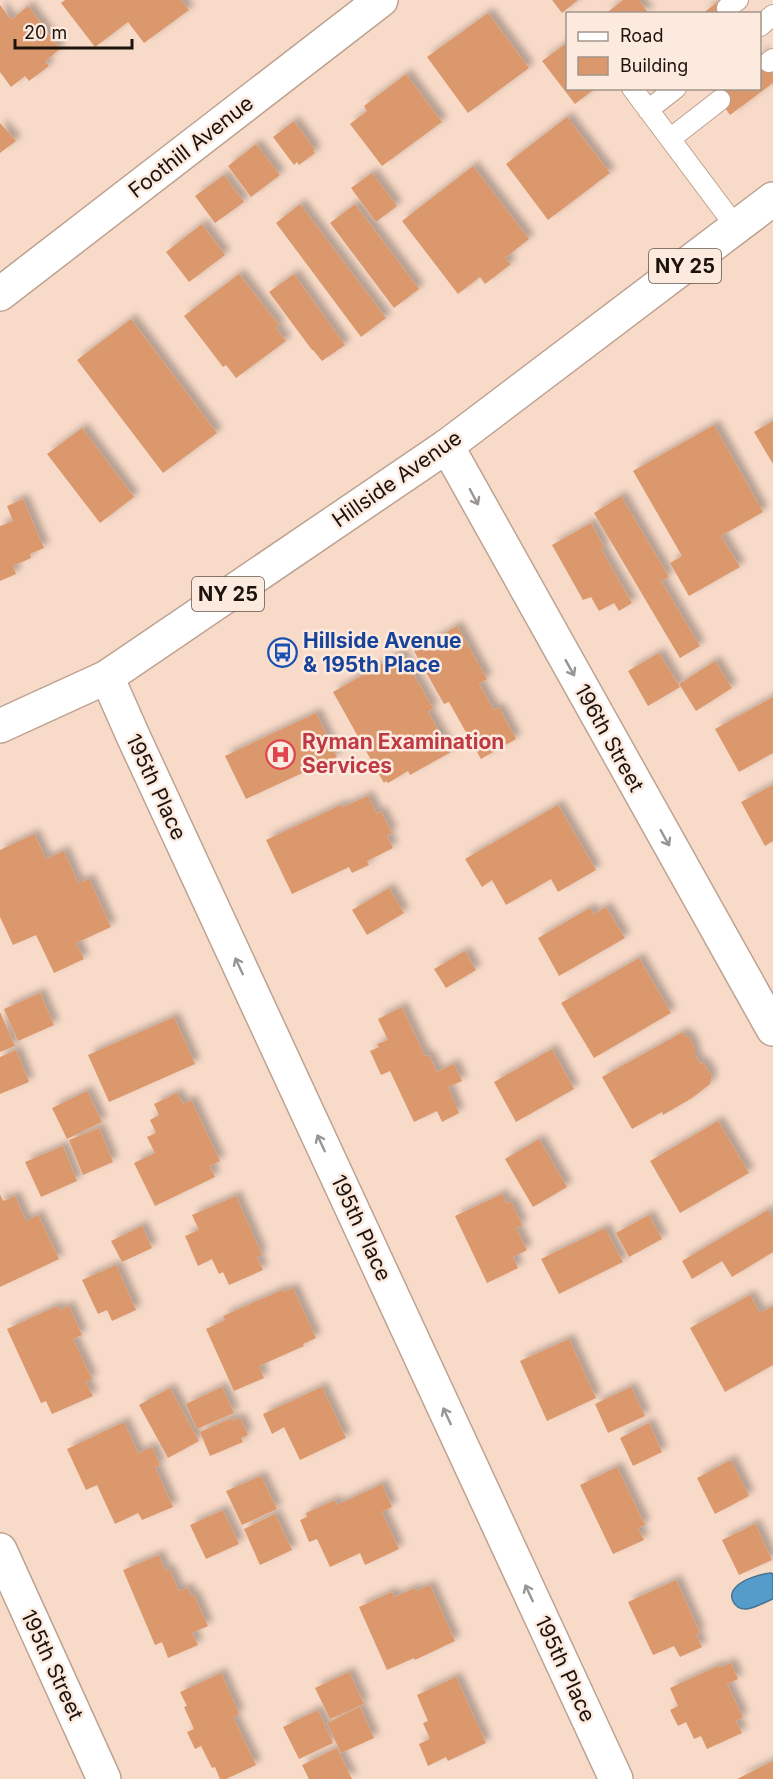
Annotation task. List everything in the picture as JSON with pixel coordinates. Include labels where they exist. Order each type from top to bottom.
[{"type":"street","name":"Foothill Avenue","points":[[0,294],[381,0]]},
{"type":"street","name":"Hillside Avenue","points":[[0,726],[107,677],[447,446],[773,200]]},
{"type":"street","name":"196th Street","points":[[447,446],[773,1029]]},
{"type":"street","name":"195th Place","points":[[107,677],[615,1779]]},
{"type":"street","name":"195th Street","points":[[0,1550],[104,1779]]},
{"type":"lane","points":[[761,24],[773,15]]},
{"type":"lane","points":[[633,90],[736,227]]},
{"type":"lane","points":[[648,110],[673,90]]},
{"type":"lane","points":[[670,139],[720,100]]},
{"type":"water","points":[[773,1574],[773,1599],[747,1609],[735,1605],[732,1594],[739,1584],[752,1577]]},
{"type":"building","points":[[65,0],[181,0],[189,10],[144,43],[128,22],[95,47],[61,3]]},
{"type":"building","points":[[552,0],[578,0],[562,13]]},
{"type":"building","points":[[623,0],[639,0],[648,12],[608,12]]},
{"type":"building","points":[[720,0],[730,12],[705,12]]},
{"type":"building","points":[[0,5],[11,20],[28,6],[60,49],[45,61],[49,66],[29,81],[25,76],[11,87],[0,72]]},
{"type":"building","points":[[488,13],[529,68],[468,113],[427,57]]},
{"type":"building","points":[[566,43],[566,90],[593,90],[575,104],[542,61]]},
{"type":"building","points":[[761,51],[773,68],[773,83],[730,115],[712,90],[761,90]]},
{"type":"building","points":[[406,74],[442,122],[382,166],[350,124],[367,111],[364,106]]},
{"type":"building","points":[[567,117],[610,173],[548,220],[506,164]]},
{"type":"building","points":[[294,121],[315,150],[313,151],[315,153],[299,165],[297,162],[294,165],[273,137]]},
{"type":"building","points":[[0,123],[16,141],[0,153]]},
{"type":"building","points":[[256,144],[280,175],[251,197],[228,166]]},
{"type":"building","points":[[473,166],[529,239],[505,258],[511,264],[485,284],[480,277],[458,294],[402,221]]},
{"type":"building","points":[[372,173],[397,206],[376,222],[351,188]]},
{"type":"building","points":[[224,175],[244,202],[215,223],[195,196]]},
{"type":"building","points":[[300,204],[386,318],[361,337],[276,223]]},
{"type":"building","points":[[355,204],[419,289],[394,308],[330,223]]},
{"type":"building","points":[[202,224],[225,255],[189,282],[166,252]]},
{"type":"building","points":[[239,274],[279,325],[276,328],[286,341],[236,378],[226,365],[223,367],[184,316]]},
{"type":"building","points":[[294,274],[345,345],[322,361],[269,292]]},
{"type":"building","points":[[131,319],[217,433],[163,473],[77,360]]},
{"type":"building","points":[[773,421],[773,464],[754,432]]},
{"type":"building","points":[[714,425],[763,512],[721,536],[740,567],[689,596],[670,563],[682,556],[633,471]]},
{"type":"building","points":[[82,428],[134,497],[100,523],[47,454]]},
{"type":"building","points":[[621,496],[669,577],[661,581],[700,646],[680,658],[594,513]]},
{"type":"building","points":[[23,499],[44,548],[30,554],[31,558],[13,566],[16,574],[0,581],[0,526],[13,521],[7,506]]},
{"type":"building","points":[[591,523],[604,547],[601,549],[632,603],[619,611],[614,603],[599,611],[591,597],[583,600],[552,545]]},
{"type":"building","points":[[457,626],[487,679],[479,684],[494,710],[499,708],[516,739],[481,759],[449,702],[444,704],[414,651]]},
{"type":"building","points":[[401,653],[433,708],[428,712],[451,752],[410,775],[408,771],[384,783],[333,692]]},
{"type":"building","points":[[659,653],[680,687],[648,706],[628,671]]},
{"type":"building","points":[[715,661],[732,688],[696,711],[679,684]]},
{"type":"building","points":[[773,697],[773,753],[739,772],[715,729]]},
{"type":"building","points":[[316,713],[337,757],[246,799],[225,756]]},
{"type":"building","points":[[773,785],[773,841],[765,846],[741,802]]},
{"type":"building","points":[[368,796],[377,814],[381,811],[392,833],[387,836],[393,848],[367,861],[369,865],[352,873],[349,867],[292,894],[266,840],[341,805],[343,807]]},
{"type":"building","points":[[558,805],[596,870],[558,892],[551,879],[506,905],[492,880],[482,887],[465,859]]},
{"type":"building","points":[[34,834],[46,859],[64,851],[78,883],[89,879],[111,927],[76,943],[84,959],[54,973],[36,935],[13,945],[0,917],[0,850]]},
{"type":"building","points":[[389,888],[404,913],[367,935],[352,910]]},
{"type":"building","points":[[606,907],[625,938],[559,976],[538,938],[590,908],[594,914]]},
{"type":"building","points":[[465,951],[476,970],[446,988],[434,969]]},
{"type":"building","points":[[639,958],[671,1013],[594,1058],[561,1003]]},
{"type":"building","points":[[40,993],[54,1025],[18,1041],[4,1009]]},
{"type":"building","points":[[402,1007],[425,1056],[429,1055],[437,1072],[454,1064],[462,1081],[448,1087],[459,1113],[442,1122],[437,1111],[414,1122],[390,1071],[381,1075],[370,1051],[379,1047],[377,1044],[388,1040],[378,1019]]},
{"type":"building","points":[[0,1012],[15,1046],[0,1052]]},
{"type":"building","points":[[174,1017],[195,1064],[109,1102],[88,1055]]},
{"type":"building","points":[[683,1032],[689,1037],[700,1064],[703,1062],[712,1076],[710,1084],[663,1115],[662,1112],[632,1129],[602,1077]]},
{"type":"building","points":[[552,1049],[574,1089],[516,1122],[494,1082]]},
{"type":"building","points":[[16,1050],[29,1082],[0,1094],[0,1057]]},
{"type":"building","points":[[87,1091],[102,1122],[67,1139],[52,1108]]},
{"type":"building","points":[[177,1093],[183,1104],[191,1100],[220,1161],[210,1166],[215,1177],[155,1206],[134,1163],[155,1153],[147,1137],[156,1133],[150,1120],[159,1115],[154,1104]]},
{"type":"building","points":[[718,1121],[749,1173],[680,1213],[650,1161]]},
{"type":"building","points":[[99,1128],[113,1162],[83,1175],[69,1140]]},
{"type":"building","points":[[539,1139],[567,1187],[533,1207],[505,1159]]},
{"type":"building","points":[[63,1146],[77,1181],[41,1197],[25,1162]]},
{"type":"building","points":[[0,1194],[3,1201],[15,1196],[26,1221],[38,1215],[59,1259],[0,1287]]},
{"type":"building","points":[[502,1194],[507,1204],[511,1201],[522,1225],[516,1228],[527,1250],[513,1257],[518,1268],[487,1283],[455,1216]]},
{"type":"building","points":[[236,1196],[262,1255],[257,1257],[263,1270],[229,1285],[223,1272],[219,1274],[212,1259],[198,1266],[185,1236],[199,1230],[192,1215]]},
{"type":"building","points":[[768,1210],[773,1218],[773,1252],[732,1277],[722,1261],[692,1279],[682,1261]]},
{"type":"building","points":[[649,1215],[662,1239],[629,1257],[616,1233]]},
{"type":"building","points":[[142,1226],[152,1248],[122,1262],[111,1241]]},
{"type":"building","points":[[605,1228],[623,1262],[559,1294],[541,1259]]},
{"type":"building","points":[[116,1265],[136,1310],[112,1321],[107,1310],[98,1314],[82,1280]]},
{"type":"building","points":[[293,1288],[316,1338],[303,1344],[304,1346],[259,1366],[264,1378],[234,1391],[206,1329],[225,1320],[223,1316],[282,1290],[283,1292]]},
{"type":"building","points":[[750,1295],[760,1313],[773,1306],[773,1365],[725,1392],[690,1328]]},
{"type":"building","points":[[57,1306],[59,1310],[69,1306],[82,1335],[73,1339],[92,1379],[86,1382],[93,1396],[52,1414],[46,1401],[41,1403],[7,1329]]},
{"type":"building","points":[[569,1339],[596,1398],[547,1421],[520,1361]]},
{"type":"building","points":[[222,1387],[234,1413],[197,1429],[186,1404]]},
{"type":"building","points":[[322,1387],[346,1438],[300,1460],[284,1427],[272,1434],[263,1414]]},
{"type":"building","points":[[631,1387],[645,1416],[608,1433],[595,1404]]},
{"type":"building","points":[[170,1388],[199,1441],[168,1458],[139,1405]]},
{"type":"building","points":[[232,1418],[233,1421],[240,1418],[248,1435],[241,1438],[243,1442],[210,1456],[200,1432]]},
{"type":"building","points":[[124,1422],[138,1453],[152,1447],[160,1465],[155,1467],[173,1507],[142,1520],[138,1513],[115,1524],[97,1485],[86,1490],[67,1449]]},
{"type":"building","points":[[649,1423],[662,1452],[633,1466],[620,1438]]},
{"type":"building","points":[[731,1460],[749,1496],[715,1514],[697,1478]]},
{"type":"building","points":[[617,1467],[645,1525],[638,1528],[644,1540],[613,1554],[580,1485]]},
{"type":"building","points":[[261,1476],[277,1509],[242,1525],[226,1491]]},
{"type":"building","points":[[382,1484],[392,1507],[382,1512],[399,1549],[365,1565],[360,1553],[330,1567],[317,1539],[309,1542],[300,1520],[307,1517],[306,1513],[335,1500],[337,1505]]},
{"type":"building","points":[[223,1510],[239,1544],[206,1559],[190,1525]]},
{"type":"building","points":[[275,1514],[292,1550],[260,1565],[244,1529]]},
{"type":"building","points":[[755,1524],[772,1560],[739,1575],[722,1540]]},
{"type":"building","points":[[159,1555],[165,1571],[169,1569],[179,1591],[188,1588],[191,1596],[194,1595],[208,1626],[192,1633],[198,1645],[168,1658],[162,1642],[155,1645],[123,1570]]},
{"type":"building","points":[[676,1580],[700,1633],[696,1634],[702,1647],[680,1657],[674,1646],[653,1655],[628,1602]]},
{"type":"building","points":[[430,1585],[455,1641],[387,1670],[359,1607],[392,1592],[394,1597],[415,1588],[416,1591]]},
{"type":"building","points":[[731,1663],[738,1679],[727,1684],[743,1717],[736,1721],[742,1733],[707,1749],[701,1736],[694,1739],[686,1722],[678,1726],[670,1710],[678,1706],[670,1688],[718,1666],[719,1668]]},
{"type":"building","points":[[349,1672],[364,1704],[330,1719],[315,1688]]},
{"type":"building","points":[[221,1673],[239,1714],[233,1717],[256,1765],[226,1779],[220,1779],[201,1746],[195,1749],[187,1732],[194,1729],[180,1692]]},
{"type":"building","points":[[456,1677],[486,1743],[448,1761],[446,1757],[428,1766],[419,1744],[430,1739],[423,1723],[428,1721],[417,1695]]},
{"type":"building","points":[[360,1707],[374,1738],[341,1753],[327,1723]]},
{"type":"building","points":[[318,1710],[333,1743],[299,1759],[283,1727]]},
{"type":"building","points":[[337,1748],[352,1779],[309,1779],[302,1765]]},
{"type":"building","points":[[773,1761],[773,1779],[737,1779]]},
{"type":"place","name":"Hillside Avenue & 195th Place","points":[[282,653]]},
{"type":"place","name":"Ryman Examination Services","points":[[281,754]]}]
